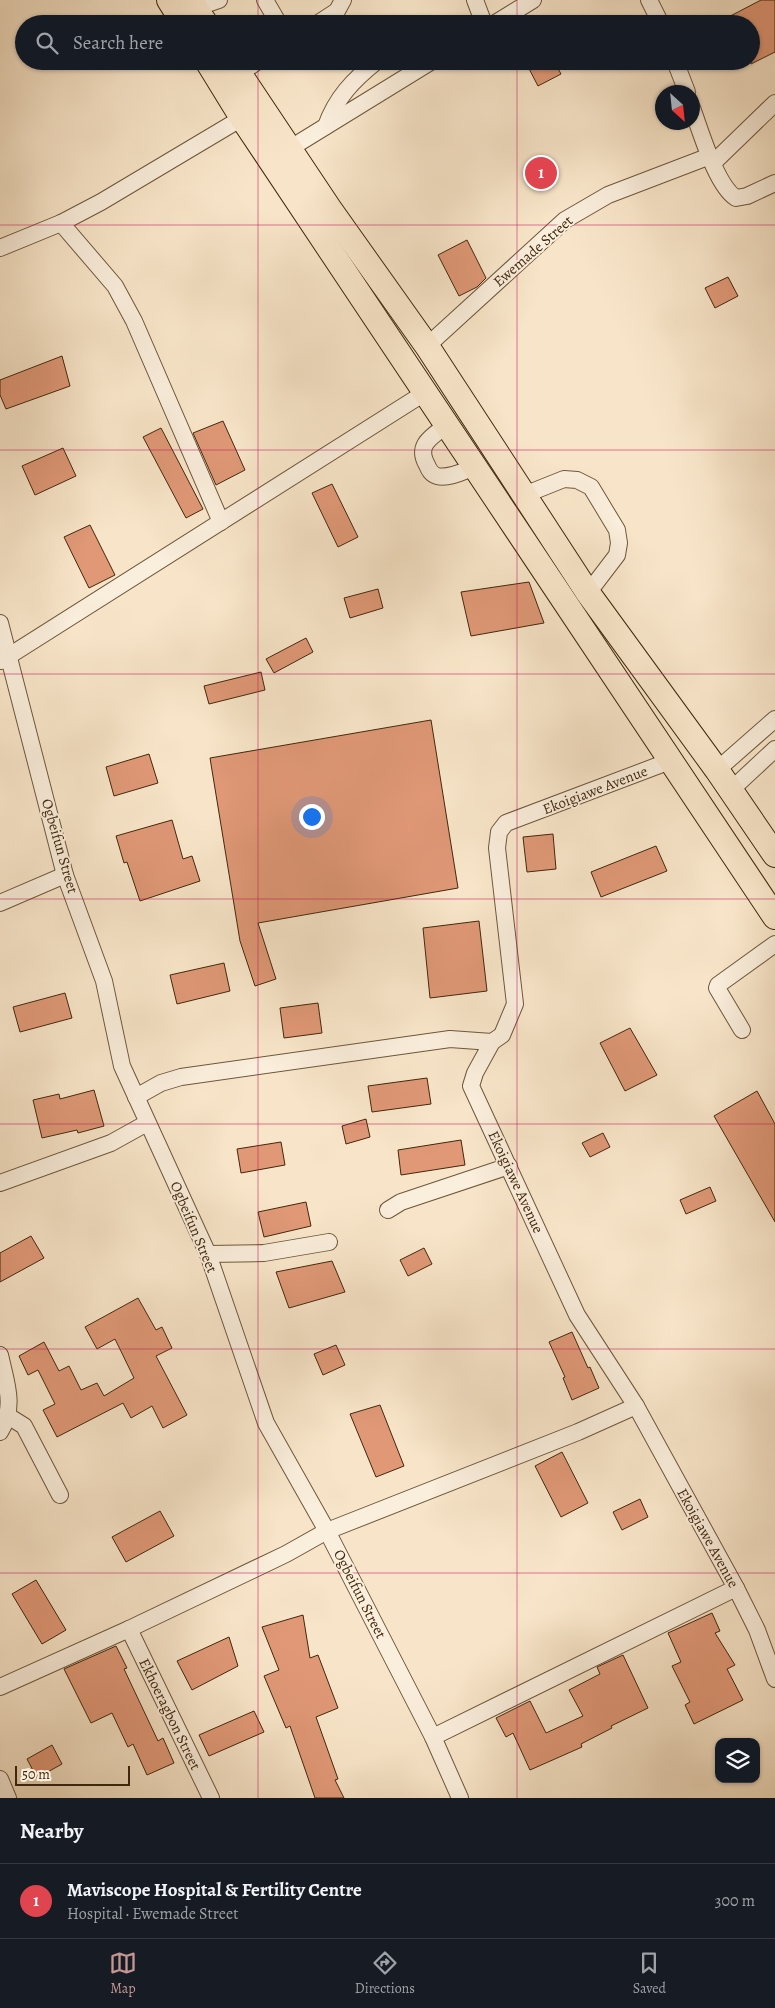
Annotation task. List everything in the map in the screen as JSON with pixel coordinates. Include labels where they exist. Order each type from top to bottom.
[{"type":"highway","points":[[169,0],[194,14]]},
{"type":"highway","points":[[213,70],[242,118],[775,917]]},
{"type":"highway","points":[[246,70],[289,149],[427,346],[588,593],[717,770],[775,855]]},
{"type":"street","points":[[194,14],[219,0]]},
{"type":"street","points":[[265,0],[274,15]]},
{"type":"street","points":[[331,15],[337,11],[343,0]]},
{"type":"street","points":[[475,0],[481,15]]},
{"type":"street","points":[[509,15],[533,0]]},
{"type":"street","points":[[649,0],[656,15]]},
{"type":"street","points":[[326,126],[332,108],[342,94],[367,70]]},
{"type":"street","points":[[289,149],[417,70]]},
{"type":"street","points":[[678,70],[684,85]]},
{"type":"street","points":[[712,160],[775,103]]},
{"type":"street","points":[[0,248],[61,223],[101,202],[242,118]]},
{"type":"street","points":[[700,129],[723,184],[731,195],[736,198],[747,196],[775,183]]},
{"type":"street","name":"Ewemade Street","points":[[427,346],[565,220],[608,195],[712,160]]},
{"type":"street","points":[[61,223],[115,286],[134,321],[221,522]]},
{"type":"street","points":[[5,658],[426,392]]},
{"type":"street","points":[[447,425],[426,443],[422,450],[424,460],[431,473],[437,476],[448,476],[475,467]]},
{"type":"street","points":[[524,495],[564,479],[577,480],[591,487],[616,530],[619,543],[617,554],[588,593]]},
{"type":"street","name":"Ogbeifun Street","points":[[0,622],[5,658],[65,874],[104,980],[122,1066],[208,1254],[266,1423],[327,1531],[433,1737],[460,1798]]},
{"type":"street","points":[[717,770],[775,719]]},
{"type":"street","points":[[731,790],[775,749]]},
{"type":"street","name":"Ekoigiawe Avenue","points":[[670,761],[506,824],[499,832],[497,848],[516,1004],[502,1035],[492,1042],[475,1073],[471,1086],[577,1315],[636,1406],[736,1588],[757,1630],[775,1679]]},
{"type":"street","points":[[0,903],[65,874]]},
{"type":"street","points":[[742,1030],[717,988],[718,985],[775,944]]},
{"type":"street","points":[[136,1097],[161,1083],[181,1077],[450,1040],[492,1042]]},
{"type":"street","points":[[0,1183],[111,1143],[147,1122]]},
{"type":"street","points":[[388,1210],[401,1202],[509,1166]]},
{"type":"street","points":[[208,1254],[264,1253],[329,1242]]},
{"type":"street","points":[[0,1355],[10,1399],[8,1416],[0,1432]]},
{"type":"street","points":[[0,1687],[129,1629],[286,1554],[327,1531],[578,1432],[636,1406]]},
{"type":"street","points":[[8,1416],[24,1426],[60,1495]]},
{"type":"street","points":[[433,1737],[736,1588]]},
{"type":"street","name":"Ekhoeragbon Street","points":[[129,1629],[211,1798]]},
{"type":"street","points":[[0,1779],[8,1798]]},
{"type":"building","points":[[761,0],[775,0],[775,52],[760,60],[760,15],[732,15]]},
{"type":"building","points":[[530,70],[559,70],[561,74],[538,86]]},
{"type":"building","points":[[467,240],[486,278],[477,287],[459,296],[438,255]]},
{"type":"building","points":[[728,277],[738,296],[715,308],[705,288]]},
{"type":"building","points":[[62,356],[70,386],[6,409],[0,395],[0,380]]},
{"type":"building","points":[[223,421],[245,470],[216,485],[193,433]]},
{"type":"building","points":[[161,428],[203,509],[186,518],[143,437]]},
{"type":"building","points":[[63,448],[76,476],[35,495],[22,466]]},
{"type":"building","points":[[332,484],[358,537],[338,547],[312,493]]},
{"type":"building","points":[[90,525],[115,575],[89,588],[64,537]]},
{"type":"building","points":[[529,582],[544,623],[471,636],[461,592]]},
{"type":"building","points":[[378,589],[383,608],[350,618],[344,598]]},
{"type":"building","points":[[306,638],[313,652],[274,673],[266,659]]},
{"type":"building","points":[[261,672],[265,690],[209,704],[204,686]]},
{"type":"building","points":[[431,720],[458,888],[258,923],[276,979],[255,986],[240,941],[210,758]]},
{"type":"building","points":[[149,754],[158,783],[114,796],[106,767]]},
{"type":"building","points":[[172,820],[183,859],[192,856],[200,881],[140,901],[127,862],[124,863],[116,836]]},
{"type":"building","points":[[553,834],[556,869],[527,872],[523,837]]},
{"type":"building","points":[[656,846],[667,871],[601,897],[591,872]]},
{"type":"building","points":[[479,921],[487,991],[430,998],[423,928]]},
{"type":"building","points":[[224,963],[230,991],[177,1004],[170,975]]},
{"type":"building","points":[[65,993],[72,1018],[20,1032],[13,1007]]},
{"type":"building","points":[[318,1003],[322,1033],[284,1038],[280,1008]]},
{"type":"building","points":[[630,1028],[657,1075],[625,1091],[600,1043]]},
{"type":"building","points":[[427,1078],[431,1104],[372,1112],[368,1086]]},
{"type":"building","points":[[94,1090],[104,1126],[78,1133],[77,1130],[42,1138],[33,1100],[59,1094],[60,1099]]},
{"type":"building","points":[[757,1091],[775,1124],[775,1222],[714,1116]]},
{"type":"building","points":[[366,1119],[370,1137],[346,1144],[342,1126]]},
{"type":"building","points":[[603,1133],[610,1147],[590,1157],[582,1143]]},
{"type":"building","points":[[461,1140],[465,1165],[401,1175],[398,1150]]},
{"type":"building","points":[[281,1142],[285,1165],[241,1173],[237,1149]]},
{"type":"building","points":[[710,1187],[716,1201],[686,1214],[680,1200]]},
{"type":"building","points":[[306,1202],[311,1226],[264,1237],[258,1212]]},
{"type":"building","points":[[31,1236],[44,1258],[0,1282],[0,1253]]},
{"type":"building","points":[[424,1248],[432,1264],[408,1276],[400,1260]]},
{"type":"building","points":[[332,1261],[345,1292],[289,1308],[276,1272]]},
{"type":"building","points":[[138,1298],[156,1330],[162,1327],[172,1348],[156,1356],[187,1415],[163,1428],[152,1406],[131,1418],[123,1403],[57,1437],[43,1410],[55,1404],[38,1370],[28,1375],[19,1356],[44,1342],[59,1371],[69,1366],[81,1390],[97,1383],[104,1396],[134,1378],[115,1339],[97,1349],[85,1327]]},
{"type":"building","points":[[572,1332],[599,1388],[572,1400],[563,1378],[565,1377],[549,1342]]},
{"type":"building","points":[[336,1345],[345,1365],[323,1375],[314,1354]]},
{"type":"building","points":[[380,1405],[404,1466],[376,1477],[350,1414]]},
{"type":"building","points":[[562,1452],[588,1503],[561,1517],[535,1466]]},
{"type":"building","points":[[640,1499],[648,1517],[622,1530],[613,1512]]},
{"type":"building","points":[[160,1511],[174,1536],[126,1562],[112,1537]]},
{"type":"building","points":[[36,1580],[66,1630],[42,1644],[12,1594]]},
{"type":"building","points":[[712,1613],[720,1631],[715,1633],[735,1665],[727,1669],[743,1700],[694,1724],[685,1705],[690,1702],[672,1666],[681,1662],[668,1633]]},
{"type":"building","points":[[303,1615],[310,1658],[318,1655],[338,1708],[316,1717],[338,1779],[335,1780],[344,1798],[315,1798],[290,1726],[286,1728],[264,1676],[279,1670],[262,1627]]},
{"type":"building","points":[[229,1637],[238,1666],[192,1690],[177,1661]]},
{"type":"building","points":[[116,1646],[127,1668],[124,1669],[158,1741],[163,1738],[174,1763],[147,1775],[133,1744],[128,1747],[112,1713],[91,1723],[64,1669]]},
{"type":"building","points":[[623,1655],[648,1708],[611,1726],[612,1728],[581,1744],[582,1747],[530,1770],[513,1733],[506,1737],[496,1718],[530,1701],[546,1733],[583,1716],[569,1690],[600,1674],[597,1667]]},
{"type":"building","points":[[254,1711],[264,1732],[209,1756],[199,1735]]},
{"type":"building","points":[[52,1745],[62,1764],[37,1778],[27,1759]]},
{"type":"place","name":"Maviscope Hospital & Fertility Centre","points":[[541,173]]}]
